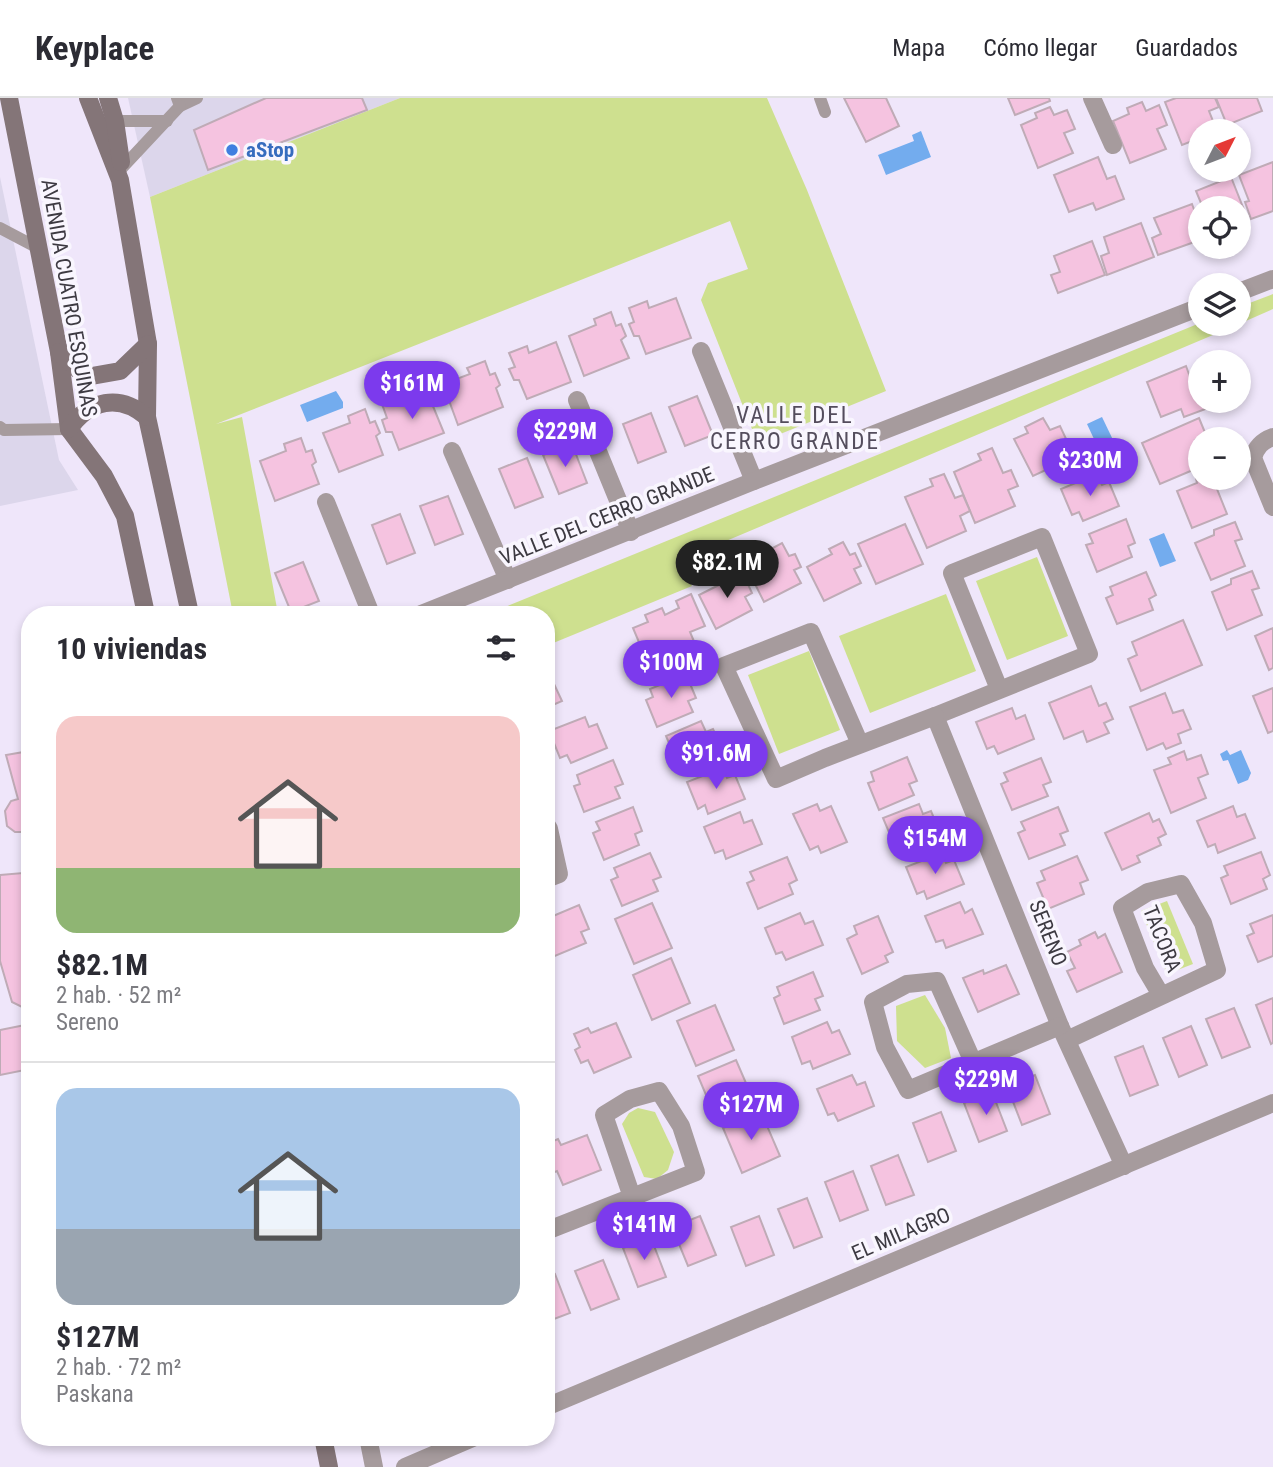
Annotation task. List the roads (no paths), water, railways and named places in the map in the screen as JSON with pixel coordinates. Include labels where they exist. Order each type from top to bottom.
[{"type":"main road","points":[[88,98],[121,174]]},
{"type":"main road","points":[[108,98],[115,121],[148,344],[147,417],[188,606]]},
{"type":"main road","name":"AVENIDA CUATRO ESQUINAS","points":[[6,104],[59,352],[69,429],[104,476],[125,516],[144,606]]},
{"type":"main road","points":[[59,352],[86,377],[120,371],[148,344]]},
{"type":"main road","points":[[69,429],[85,411],[108,402],[129,405],[147,417]]},
{"type":"main road","points":[[325,1446],[329,1467]]},
{"type":"street","points":[[1092,98],[1114,145]]},
{"type":"street","points":[[1251,287],[1273,279]]},
{"type":"street","name":"VALLE DEL CERRO GRANDE","points":[[441,606],[1188,312]]},
{"type":"street","points":[[701,351],[754,481]]},
{"type":"street","points":[[578,400],[631,531]]},
{"type":"street","points":[[1273,436],[1256,448],[1252,458],[1273,507]]},
{"type":"street","points":[[452,451],[508,580]]},
{"type":"street","points":[[326,502],[367,606]]},
{"type":"street","points":[[860,744],[811,632],[724,666],[776,779],[1089,654],[1042,537],[952,573],[999,689]]},
{"type":"street","name":"SERENO","points":[[935,716],[1064,1033],[1124,1166]]},
{"type":"street","points":[[555,856],[559,874],[555,876]]},
{"type":"street","name":"TACORA","points":[[973,1062],[937,981],[907,984],[873,1002],[885,1047],[908,1090],[973,1062],[1064,1033],[1161,995],[1217,970],[1203,923],[1181,884],[1148,892],[1122,908],[1145,968],[1161,995]]},
{"type":"street","points":[[555,1227],[632,1197],[696,1171],[681,1126],[659,1090],[630,1099],[604,1115],[632,1197]]},
{"type":"street","name":"EL MILAGRO","points":[[555,1402],[1273,1103]]},
{"type":"street","points":[[370,1446],[374,1467]]},
{"type":"street","points":[[405,1467],[454,1446]]},
{"type":"lane","points":[[121,174],[167,121],[178,102],[197,98]]},
{"type":"lane","points":[[820,98],[825,112]]},
{"type":"lane","points":[[115,121],[167,121]]},
{"type":"lane","points":[[0,228],[38,248]]},
{"type":"lane","points":[[0,427],[69,429]]},
{"type":"water","points":[[921,131],[931,157],[886,175],[878,155],[914,141],[912,135]]},
{"type":"water","points":[[336,391],[343,402],[343,408],[307,422],[300,405]]},
{"type":"water","points":[[1102,417],[1115,444],[1100,452],[1087,424]]},
{"type":"water","points":[[1164,533],[1176,561],[1160,567],[1149,539]]},
{"type":"water","points":[[1227,750],[1230,755],[1241,750],[1251,773],[1248,780],[1238,784],[1228,760],[1223,761],[1220,754]]},
{"type":"place","name":"aStop","points":[[232,150]]},
{"type":"district","name":"VALLE DEL CERRO GRANDE","points":[[795,428]]}]
